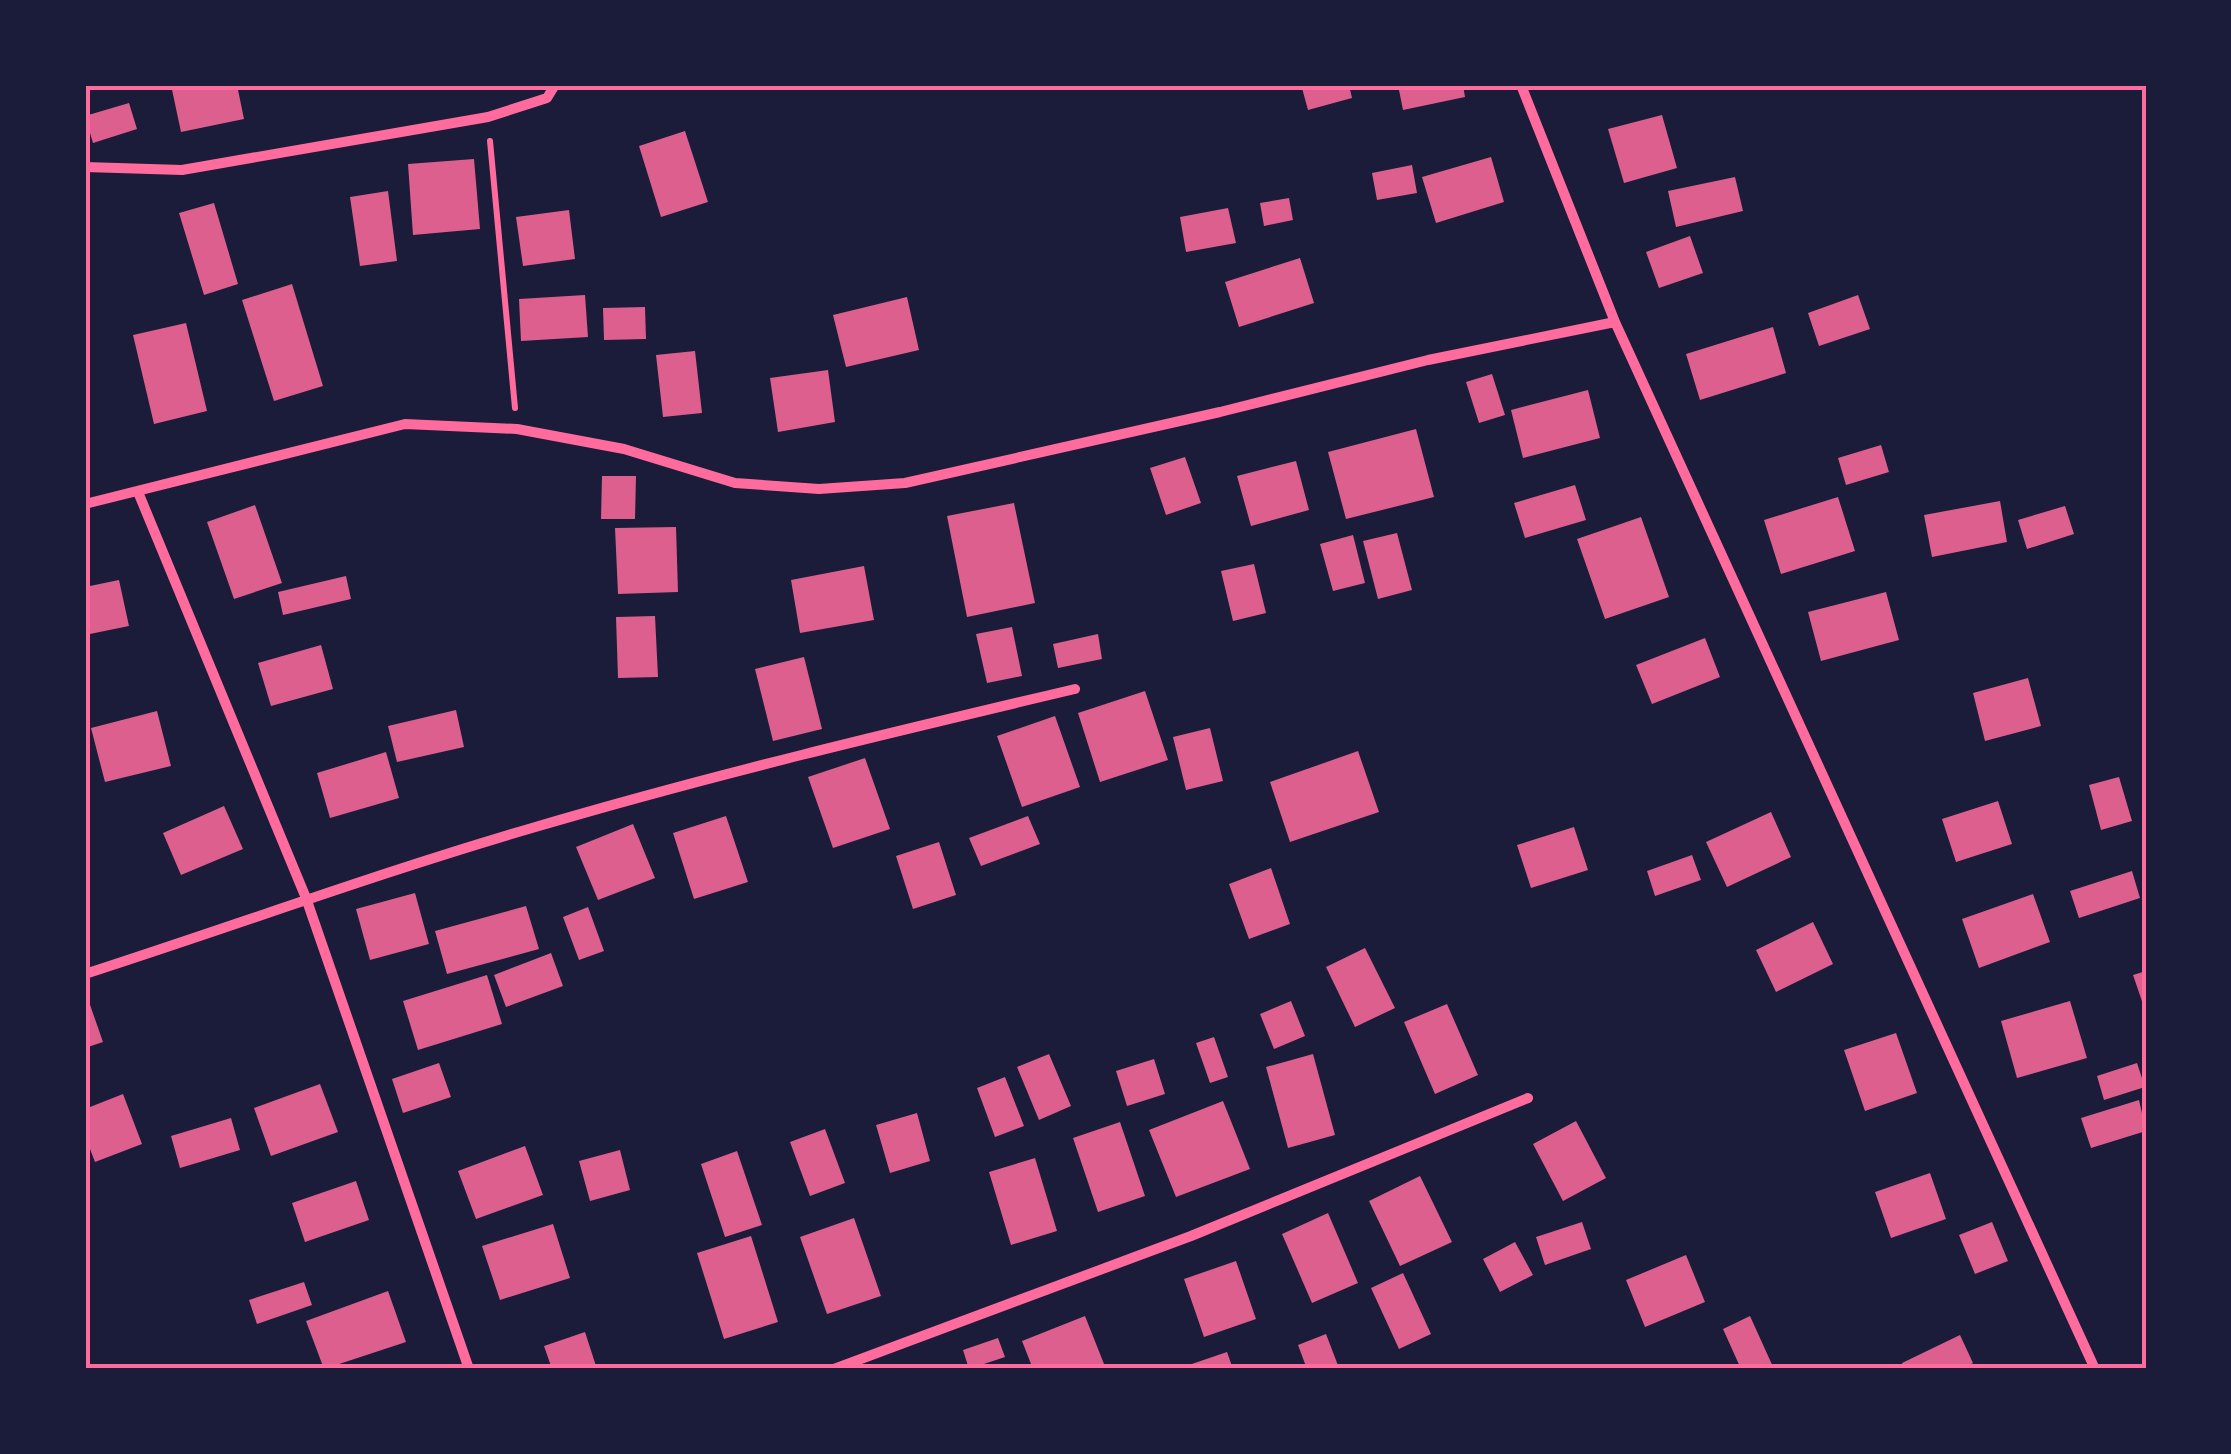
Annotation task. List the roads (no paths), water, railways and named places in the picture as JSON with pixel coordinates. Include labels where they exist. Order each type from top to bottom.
[{"type":"street","points":[[85,166],[182,170],[488,117],[547,98],[555,85]]},
{"type":"street","points":[[1521,85],[1615,322],[2095,1369]]},
{"type":"street","points":[[85,504],[404,424],[517,429],[624,450],[735,483],[819,489],[905,483],[1220,412],[1428,360],[1615,322]]},
{"type":"street","points":[[138,492],[306,898],[469,1369]]},
{"type":"street","points":[[85,974],[306,898],[772,760],[1075,689]]},
{"type":"street","points":[[834,1369],[1191,1236],[1528,1098]]}]
